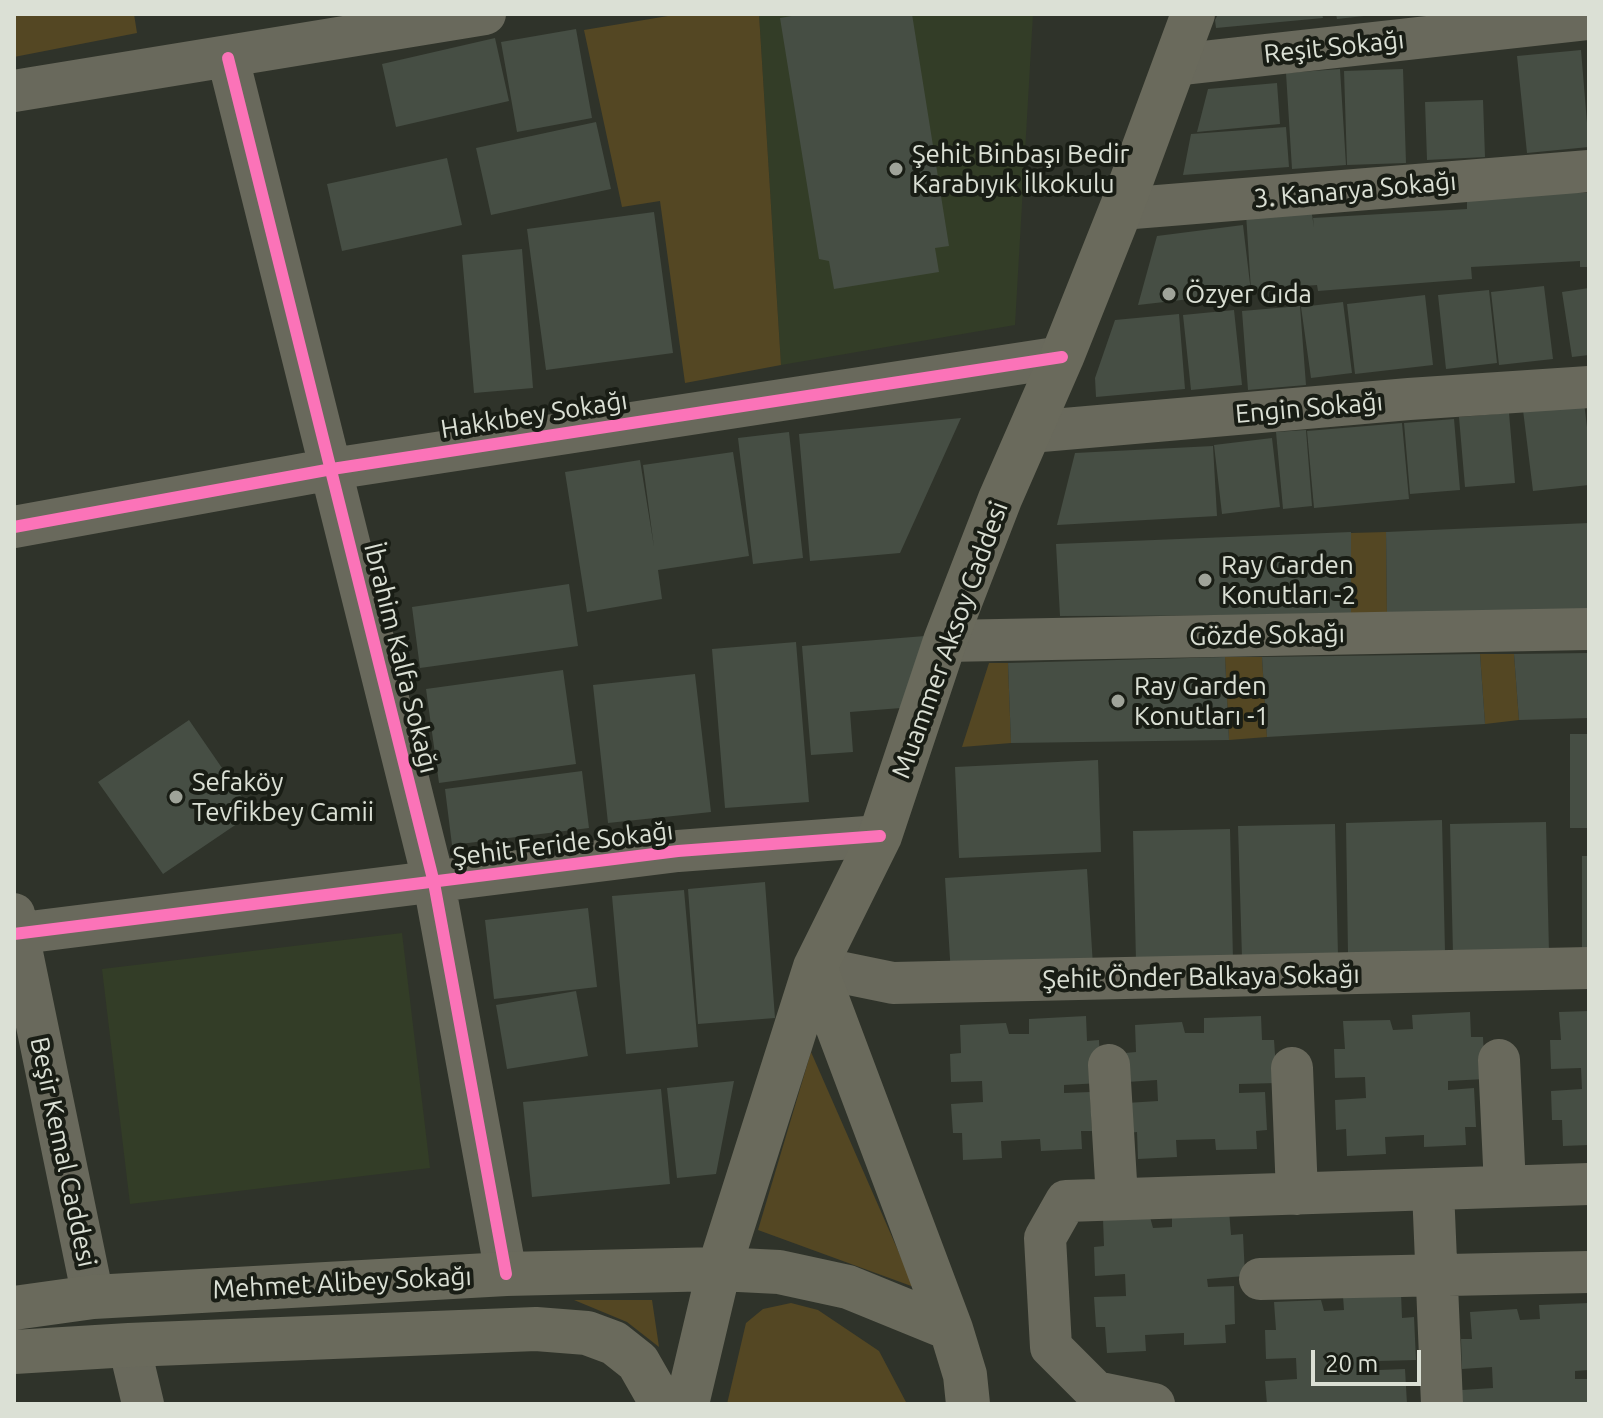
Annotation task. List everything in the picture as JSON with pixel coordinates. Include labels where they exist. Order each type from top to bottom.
[{"type":"main road","name":"Muammer Aksoy Caddesi","points":[[687,1404],[719,1269],[815,967],[880,836],[945,641],[1000,499],[1062,357],[1121,209],[1193,14]]},
{"type":"main road","points":[[815,967],[951,1329],[967,1389],[999,1404]]},
{"type":"main road","name":"Mehmet Alibey Sokağı","points":[[14,1308],[93,1297],[506,1274],[719,1269],[779,1272],[848,1287],[951,1329]]},
{"type":"main road","points":[[14,1352],[536,1329],[587,1333],[614,1343],[638,1362],[662,1404]]},
{"type":"street","points":[[14,91],[228,58],[402,21],[485,14]]},
{"type":"street","name":"Reşit Sokağı","points":[[1175,65],[1589,19]]},
{"type":"street","name":"İbrahim Kalfa Sokağı","points":[[228,58],[434,883],[506,1274]]},
{"type":"street","name":"3. Kanarya Sokağı","points":[[1121,209],[1589,171]]},
{"type":"street","name":"Hakkıbey Sokağı","points":[[14,527],[332,469],[1062,357]]},
{"type":"street","name":"Engin Sokağı","points":[[1030,432],[1409,399],[1589,387]]},
{"type":"street","name":"Gözde Sokağı","points":[[945,641],[1589,629]]},
{"type":"street","name":"Şehit Feride Sokağı","points":[[15,927],[434,883],[678,851],[880,836]]},
{"type":"street","name":"Beşir Kemal Caddesi","points":[[15,927],[93,1297]]},
{"type":"street","name":"Şehit Önder Balkaya Sokağı","points":[[815,967],[893,983],[1589,968]]},
{"type":"street","points":[[1499,1060],[1505,1186]]},
{"type":"street","points":[[1109,1065],[1117,1198]]},
{"type":"street","points":[[1292,1068],[1297,1194]]},
{"type":"street","points":[[1154,1404],[1096,1392],[1051,1347],[1045,1238],[1066,1201],[1589,1184]]},
{"type":"street","points":[[1433,1190],[1442,1404]]},
{"type":"street","points":[[1260,1279],[1589,1272]]},
{"type":"street","points":[[129,1345],[143,1404]]},
{"type":"shaded area","points":[[14,14],[134,14],[137,33],[14,57]]},
{"type":"shaded area","points":[[680,14],[759,14],[781,365],[685,383],[660,201],[622,207],[584,30]]},
{"type":"shaded area","name":"Şehit Binbaşı Bedir Karabıyık İlkokulu","points":[[759,14],[1033,14],[1015,325],[781,365]]},
{"type":"shaded area","points":[[1386,532],[1387,615],[1351,615],[1351,533]]},
{"type":"shaded area","points":[[1480,654],[1514,654],[1519,720],[1485,724]]},
{"type":"shaded area","points":[[1225,657],[1262,657],[1267,737],[1229,740]]},
{"type":"shaded area","points":[[989,663],[1008,663],[1011,743],[962,747]]},
{"type":"shaded area","points":[[402,933],[430,1168],[130,1204],[102,969]]},
{"type":"shaded area","points":[[811,1052],[914,1287],[758,1230]]},
{"type":"shaded area","points":[[574,1300],[652,1300],[659,1347],[627,1322]]},
{"type":"shaded area","points":[[791,1303],[818,1310],[879,1351],[907,1404],[727,1404],[746,1323],[763,1309]]},
{"type":"building","name":"Şehit Binbaşı Bedir Karabıyık İlkokulu","points":[[803,14],[912,14],[949,246],[935,248],[939,272],[834,289],[829,261],[819,259],[780,18]]},
{"type":"building","points":[[1218,14],[1322,14],[1323,18],[1216,28]]},
{"type":"building","points":[[1336,14],[1364,14],[1364,16],[1337,19]]},
{"type":"building","points":[[576,29],[592,118],[517,132],[501,42]]},
{"type":"building","points":[[495,38],[509,101],[396,127],[382,64]]},
{"type":"building","points":[[1581,50],[1589,147],[1527,153],[1517,56]]},
{"type":"building","points":[[1340,69],[1346,165],[1292,169],[1286,73]]},
{"type":"building","points":[[1403,69],[1406,163],[1347,165],[1344,71]]},
{"type":"building","points":[[1277,83],[1280,124],[1197,132],[1208,89]]},
{"type":"building","points":[[1483,100],[1485,157],[1427,160],[1425,102]]},
{"type":"building","points":[[596,122],[611,189],[491,215],[476,148]]},
{"type":"building","points":[[1286,127],[1289,167],[1183,175],[1191,134]]},
{"type":"building","points":[[447,158],[462,225],[342,251],[327,184]]},
{"type":"building","points":[[1577,188],[1577,193],[1589,193],[1589,267],[1580,267],[1580,261],[1471,267],[1472,279],[1318,291],[1317,285],[1251,290],[1246,214],[1311,209],[1314,227],[1313,218],[1467,209],[1467,197]]},
{"type":"building","points":[[654,212],[673,353],[546,370],[527,229]]},
{"type":"building","points":[[1243,225],[1251,292],[1138,305],[1157,236]]},
{"type":"building","points":[[522,249],[533,388],[474,393],[462,255]]},
{"type":"building","points":[[1544,286],[1553,359],[1499,365],[1491,292]]},
{"type":"building","points":[[1589,288],[1589,355],[1572,357],[1562,292]]},
{"type":"building","points":[[1489,290],[1497,363],[1446,369],[1438,295]]},
{"type":"building","points":[[1425,295],[1433,365],[1355,374],[1347,304]]},
{"type":"building","points":[[1343,302],[1352,373],[1311,378],[1301,307]]},
{"type":"building","points":[[1300,306],[1306,385],[1248,390],[1242,311]]},
{"type":"building","points":[[1234,310],[1242,385],[1191,390],[1183,315]]},
{"type":"building","points":[[1179,314],[1185,389],[1096,397],[1095,378],[1115,320]]},
{"type":"building","points":[[1584,402],[1589,444],[1589,485],[1533,491],[1523,410]]},
{"type":"building","points":[[1509,413],[1515,483],[1465,487],[1459,417]]},
{"type":"building","points":[[961,418],[900,553],[810,561],[799,434]]},
{"type":"building","points":[[1454,419],[1460,490],[1410,494],[1404,423]]},
{"type":"building","points":[[1402,423],[1409,499],[1314,508],[1307,431]]},
{"type":"building","points":[[1306,430],[1312,506],[1283,509],[1276,432]]},
{"type":"building","points":[[789,432],[803,558],[753,564],[738,438]]},
{"type":"building","points":[[1272,438],[1280,507],[1222,514],[1214,445]]},
{"type":"building","points":[[1213,446],[1217,516],[1057,525],[1075,453]]},
{"type":"building","points":[[733,452],[749,556],[658,570],[662,599],[587,612],[565,472],[640,460],[654,547],[643,465]]},
{"type":"building","name":"Ray Garden Konutları -2","points":[[1589,523],[1589,611],[1387,615],[1386,532]]},
{"type":"building","name":"Ray Garden Konutları -2","points":[[1351,532],[1351,615],[1060,616],[1056,544]]},
{"type":"building","points":[[569,584],[578,646],[420,668],[412,607]]},
{"type":"building","points":[[925,636],[901,708],[850,712],[853,752],[811,755],[802,646]]},
{"type":"building","points":[[796,642],[809,802],[725,808],[712,649]]},
{"type":"building","points":[[1589,653],[1589,718],[1519,720],[1514,654]]},
{"type":"building","name":"Ray Garden Konutları -1","points":[[1480,654],[1485,724],[1267,737],[1262,657]]},
{"type":"building","name":"Ray Garden Konutları -1","points":[[1225,657],[1229,740],[1011,743],[1008,663]]},
{"type":"building","points":[[563,670],[576,764],[439,783],[426,689]]},
{"type":"building","points":[[695,674],[711,812],[608,823],[593,685]]},
{"type":"building","name":"Sefaköy Tevfikbey Camii","points":[[189,720],[253,813],[163,874],[98,782]]},
{"type":"building","points":[[1570,734],[1589,734],[1589,828],[1570,828]]},
{"type":"building","points":[[1098,760],[1101,852],[959,858],[955,767]]},
{"type":"building","points":[[582,771],[589,828],[452,845],[445,789]]},
{"type":"building","points":[[1442,820],[1445,952],[1348,954],[1346,823]]},
{"type":"building","points":[[1546,822],[1549,953],[1453,955],[1450,824]]},
{"type":"building","points":[[1335,824],[1338,956],[1242,958],[1238,826]]},
{"type":"building","points":[[1230,829],[1233,960],[1136,962],[1133,831]]},
{"type":"building","points":[[1582,856],[1589,856],[1589,951],[1582,951]]},
{"type":"building","points":[[1087,869],[1093,966],[951,975],[945,878]]},
{"type":"building","points":[[765,882],[775,1018],[698,1024],[688,889]]},
{"type":"building","points":[[684,890],[698,1047],[626,1054],[612,896]]},
{"type":"building","points":[[588,908],[597,987],[494,999],[485,920]]},
{"type":"building","points":[[576,991],[588,1056],[507,1069],[496,1005]]},
{"type":"building","points":[[1589,1011],[1589,1145],[1563,1146],[1562,1120],[1552,1120],[1551,1091],[1582,1089],[1581,1068],[1551,1069],[1550,1040],[1561,1040],[1559,1012]]},
{"type":"building","points":[[1470,1012],[1471,1037],[1483,1037],[1485,1079],[1448,1081],[1448,1090],[1474,1088],[1476,1127],[1465,1127],[1466,1145],[1424,1147],[1424,1135],[1385,1137],[1386,1154],[1347,1156],[1346,1129],[1336,1130],[1335,1100],[1366,1098],[1365,1077],[1335,1078],[1334,1049],[1345,1049],[1343,1021],[1390,1020],[1393,1030],[1413,1029],[1412,1015]]},
{"type":"building","points":[[1086,1016],[1087,1041],[1099,1040],[1101,1083],[1064,1085],[1064,1093],[1090,1092],[1092,1131],[1081,1131],[1082,1149],[1041,1151],[1040,1139],[1001,1141],[1002,1158],[963,1160],[962,1133],[953,1133],[951,1104],[983,1102],[982,1081],[951,1082],[950,1054],[961,1053],[960,1025],[1006,1023],[1009,1034],[1029,1034],[1029,1019]]},
{"type":"building","points":[[1261,1016],[1262,1040],[1274,1040],[1277,1083],[1239,1084],[1239,1093],[1265,1092],[1267,1130],[1256,1131],[1257,1149],[1216,1150],[1215,1139],[1176,1140],[1177,1157],[1138,1159],[1137,1132],[1128,1133],[1126,1103],[1158,1101],[1157,1080],[1127,1082],[1125,1053],[1136,1052],[1135,1025],[1182,1022],[1185,1033],[1204,1033],[1204,1018]]},
{"type":"building","points":[[734,1081],[716,1174],[677,1178],[667,1088]]},
{"type":"building","points":[[661,1089],[670,1184],[532,1197],[523,1102]]},
{"type":"building","points":[[1229,1210],[1231,1235],[1243,1234],[1245,1276],[1207,1279],[1208,1287],[1234,1286],[1235,1324],[1225,1325],[1226,1343],[1184,1345],[1184,1333],[1145,1335],[1146,1351],[1107,1353],[1105,1327],[1096,1327],[1094,1297],[1126,1296],[1125,1274],[1095,1276],[1094,1247],[1104,1246],[1103,1219],[1150,1217],[1153,1228],[1172,1227],[1172,1213]]},
{"type":"building","points":[[1401,1293],[1402,1318],[1414,1317],[1416,1360],[1379,1361],[1379,1370],[1405,1369],[1407,1404],[1267,1404],[1265,1381],[1297,1379],[1296,1358],[1266,1359],[1265,1330],[1276,1330],[1274,1302],[1321,1300],[1324,1311],[1344,1310],[1343,1296]]},
{"type":"building","points":[[1589,1303],[1589,1370],[1575,1371],[1575,1379],[1589,1379],[1589,1404],[1462,1404],[1462,1390],[1493,1388],[1492,1367],[1462,1369],[1461,1339],[1472,1339],[1470,1312],[1517,1309],[1520,1320],[1540,1319],[1539,1305]]},
{"type":"cycle path","points":[[228,58],[434,883],[506,1274]]},
{"type":"cycle path","points":[[14,527],[332,469],[1062,357]]},
{"type":"cycle path","points":[[14,934],[678,851],[880,836]]},
{"type":"place","name":"Şehit Binbaşı Bedir Karabıyık İlkokulu","points":[[896,169]]},
{"type":"place","name":"Özyer Gıda","points":[[1169,294]]},
{"type":"place","name":"Ray Garden Konutları -2","points":[[1205,580]]},
{"type":"place","name":"Ray Garden Konutları -1","points":[[1118,701]]},
{"type":"place","name":"Sefaköy Tevfikbey Camii","points":[[176,797]]}]
